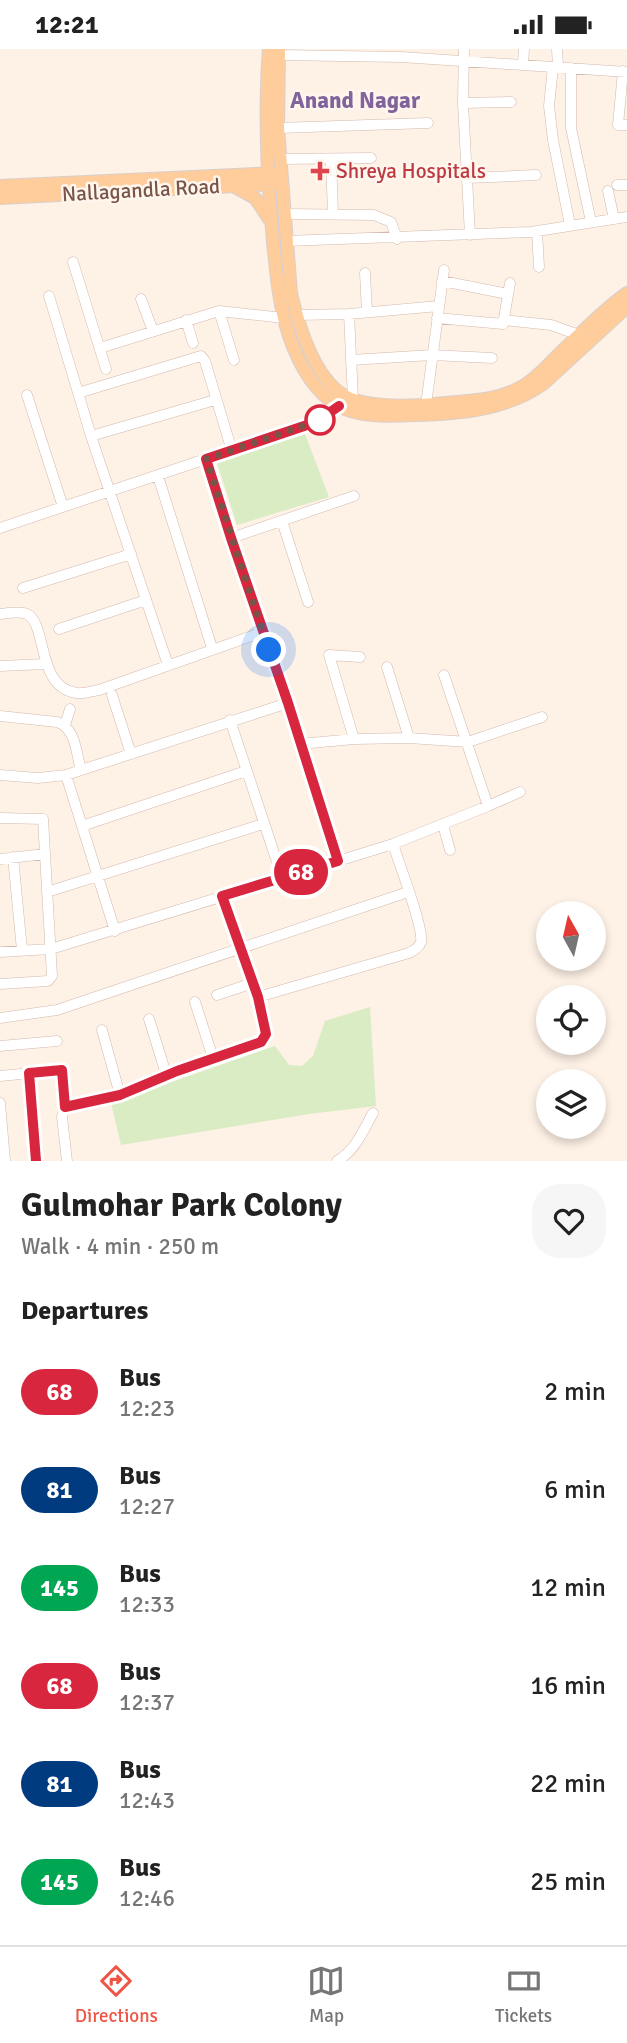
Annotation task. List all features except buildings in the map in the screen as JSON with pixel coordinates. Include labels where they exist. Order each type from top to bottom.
[{"type":"main road","points":[[275,51],[290,316],[321,370],[337,389],[353,399],[374,403],[426,405],[508,394],[537,376],[627,293]]},
{"type":"main road","points":[[275,51],[268,179],[272,226],[298,358],[309,379],[322,394],[339,406],[359,412],[399,415],[473,410],[510,402],[528,395],[543,384],[627,307]]},
{"type":"main road","points":[[268,179],[282,179]]},
{"type":"main road","name":"Nallagandla Road","points":[[0,198],[233,186],[268,179]]},
{"type":"main road","name":"Nallagandla Road","points":[[0,186],[268,179]]},
{"type":"main road","points":[[233,186],[254,198],[267,214],[272,226]]},
{"type":"street","points":[[349,49],[369,56]]},
{"type":"street","points":[[464,49],[463,103],[470,235]]},
{"type":"street","points":[[523,65],[524,49]]},
{"type":"street","points":[[557,49],[549,102],[550,117],[570,225]]},
{"type":"street","points":[[275,51],[369,56],[401,53],[464,61],[625,71],[618,125],[627,125]]},
{"type":"street","points":[[570,68],[570,128],[591,222]]},
{"type":"street","points":[[463,103],[510,101]]},
{"type":"street","points":[[278,128],[428,123]]},
{"type":"street","points":[[281,159],[371,158]]},
{"type":"street","points":[[331,159],[333,214]]},
{"type":"street","points":[[467,178],[536,175]]},
{"type":"street","points":[[614,219],[618,187]]},
{"type":"street","points":[[285,214],[374,215],[391,222],[397,239]]},
{"type":"street","points":[[286,241],[397,239],[537,231],[627,217]]},
{"type":"street","points":[[537,231],[539,267]]},
{"type":"street","points":[[72,262],[106,369]]},
{"type":"street","points":[[426,405],[444,270]]},
{"type":"street","points":[[365,273],[367,312]]},
{"type":"street","points":[[437,318],[503,324],[509,288],[442,281]]},
{"type":"street","points":[[49,296],[78,393],[168,665]]},
{"type":"street","points":[[141,299],[153,331]]},
{"type":"street","points":[[100,348],[219,311],[290,316],[439,306]]},
{"type":"street","points":[[219,311],[234,360]]},
{"type":"street","points":[[349,314],[353,399]]},
{"type":"street","points":[[186,320],[193,343]]},
{"type":"street","points":[[503,320],[551,325],[579,335]]},
{"type":"street","points":[[351,359],[432,355],[492,358]]},
{"type":"street","points":[[78,393],[201,356],[205,361],[232,451]]},
{"type":"street","points":[[27,395],[63,507]]},
{"type":"street","points":[[92,436],[215,400]]},
{"type":"street","points":[[0,528],[316,422],[339,406]]},
{"type":"street","points":[[206,459],[338,861]]},
{"type":"street","points":[[158,476],[212,648]]},
{"type":"street","points":[[231,538],[354,496]]},
{"type":"street","points":[[282,521],[308,602]]},
{"type":"street","points":[[23,587],[131,554]]},
{"type":"street","points":[[59,629],[146,600]]},
{"type":"street","points":[[0,614],[27,614],[33,619],[46,664],[53,677],[64,688],[77,693],[99,690],[263,632]]},
{"type":"street","points":[[354,739],[329,655],[360,657]]},
{"type":"street","points":[[0,666],[46,664]]},
{"type":"street","points":[[387,667],[409,738]]},
{"type":"street","points":[[444,675],[488,806]]},
{"type":"street","points":[[112,695],[131,754]]},
{"type":"street","points":[[0,775],[38,778],[66,775],[288,703]]},
{"type":"street","points":[[65,725],[70,709]]},
{"type":"street","points":[[0,716],[65,725],[71,731],[81,770]]},
{"type":"street","points":[[300,744],[409,738],[468,742],[542,717]]},
{"type":"street","points":[[230,720],[282,877]]},
{"type":"street","points":[[82,826],[246,771]]},
{"type":"street","points":[[66,775],[115,931]]},
{"type":"street","points":[[0,952],[51,949],[115,931],[393,844],[520,792]]},
{"type":"street","points":[[0,818],[43,819],[51,949],[51,979],[0,984]]},
{"type":"street","points":[[47,892],[263,824]]},
{"type":"street","points":[[443,825],[450,850]]},
{"type":"street","points":[[258,997],[416,949],[421,941],[421,934],[393,844]]},
{"type":"street","points":[[0,859],[45,854]]},
{"type":"street","points":[[13,857],[22,950]]},
{"type":"street","points":[[0,1018],[57,1010],[408,892]]},
{"type":"street","points":[[65,1107],[120,1095],[261,1042],[265,1038],[258,997],[222,896]]},
{"type":"street","points":[[218,995],[253,983]]},
{"type":"street","points":[[195,1002],[214,1058]]},
{"type":"street","points":[[149,1019],[167,1077]]},
{"type":"street","points":[[102,1030],[120,1095]]},
{"type":"street","points":[[0,1046],[57,1041]]},
{"type":"street","points":[[59,1058],[65,1107],[62,1117],[67,1161]]},
{"type":"street","points":[[0,1076],[62,1070]]},
{"type":"street","points":[[29,1073],[36,1161]]},
{"type":"street","points":[[0,1103],[5,1161]]},
{"type":"street","points":[[337,1161],[356,1145],[373,1113]]},
{"type":"green space","points":[[305,434],[329,497],[237,525],[216,460]]},
{"type":"green space","points":[[370,1007],[376,1106],[309,1114],[121,1145],[111,1103],[275,1046],[289,1065],[302,1066],[313,1056],[325,1021]]},
{"type":"bus line","name":"68","points":[[36,1161],[29,1073],[62,1070],[65,1107],[120,1095],[177,1071],[261,1042],[266,1034],[258,997],[222,896],[338,861],[206,459],[316,422],[339,406]]},
{"type":"place","name":"Shreya Hospitals","points":[[320,171]]},
{"type":"district","name":"Anand Nagar","points":[[355,100]]},
{"type":"route","points":[[269,650],[206,459],[323,419],[320,420]]}]
